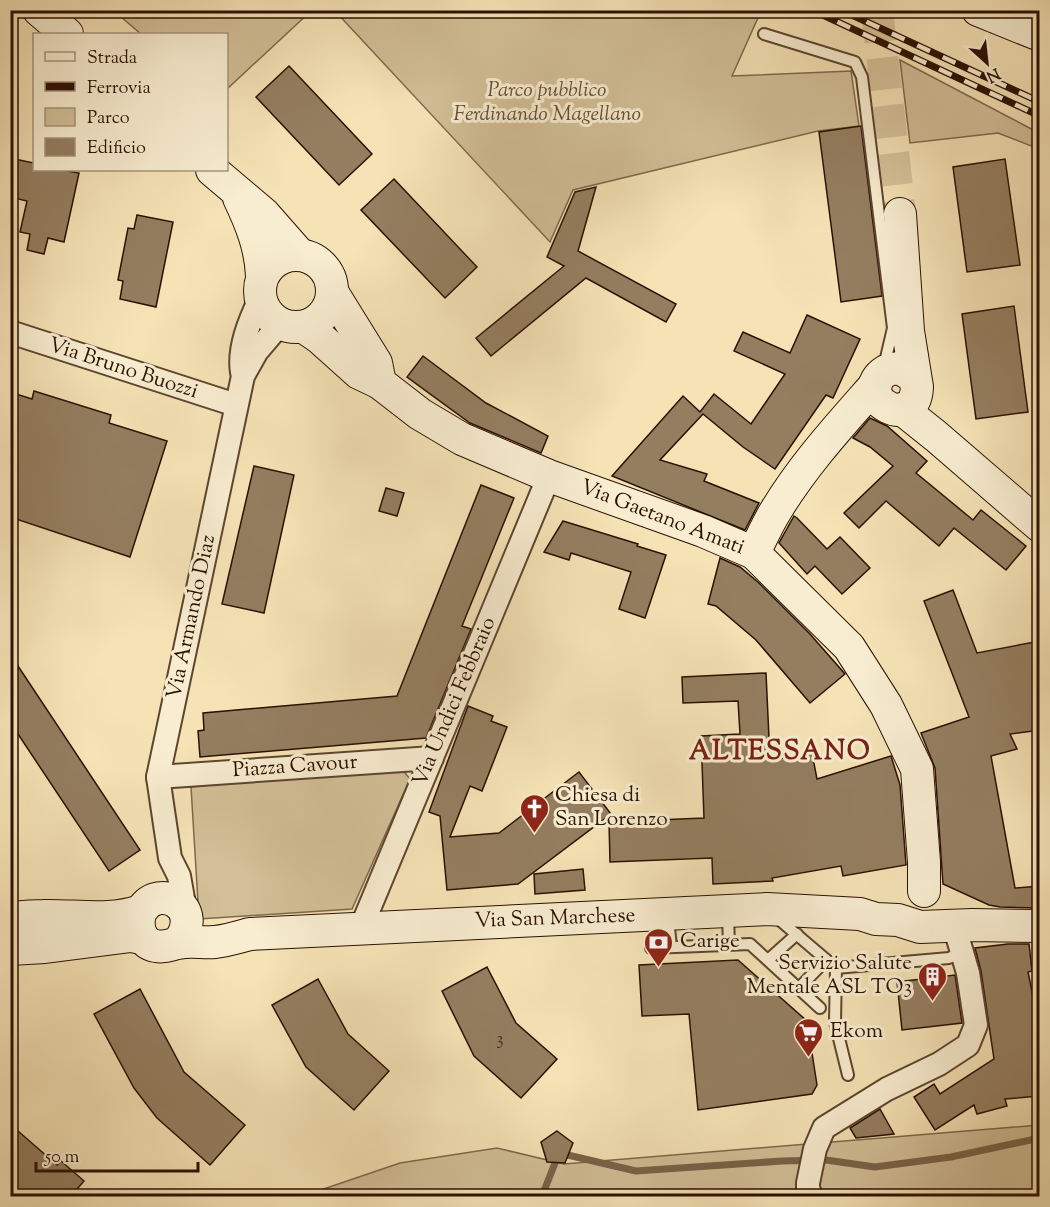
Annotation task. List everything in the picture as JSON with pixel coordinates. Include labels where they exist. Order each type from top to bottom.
[{"type":"street","points":[[39,10],[66,33]]},
{"type":"street","points":[[978,10],[1040,35]]},
{"type":"street","points":[[213,171],[264,214],[300,255],[320,263],[327,272],[332,292],[326,312],[319,319],[292,326],[271,319],[264,310],[261,288],[262,261],[252,225],[236,192]]},
{"type":"street","points":[[754,553],[776,510],[842,422],[897,388],[908,331],[900,214]]},
{"type":"street","points":[[261,288],[269,267],[278,260],[300,255]]},
{"type":"street","name":"Via Armando Diaz","points":[[243,376],[240,361],[261,288]]},
{"type":"street","points":[[332,292],[376,363],[380,383]]},
{"type":"street","name":"Via Armando Diaz","points":[[165,920],[179,876],[170,858],[158,777],[236,405],[243,376],[257,351],[292,326]]},
{"type":"street","name":"Via Gaetano Amati","points":[[292,326],[320,338],[359,374],[380,383],[420,414],[462,439],[549,476],[703,531],[754,553],[849,646],[891,716],[917,769],[924,862],[932,917]]},
{"type":"street","name":"Via Bruno Buozzi","points":[[10,332],[236,405]]},
{"type":"street","points":[[897,388],[937,437],[1034,517]]},
{"type":"street","name":"Via Undici Febbraio","points":[[361,928],[549,476]]},
{"type":"street","name":"Piazza Cavour","points":[[158,777],[432,758]]},
{"type":"street","name":"Via San Marchese","points":[[165,920],[250,934],[767,909],[860,914],[875,907],[898,903],[932,917],[994,925],[1040,926]]},
{"type":"street","points":[[10,918],[129,915],[165,920]]},
{"type":"street","points":[[809,1190],[815,1149],[824,1128],[887,1089],[939,1064],[968,1044],[976,1025],[968,973],[932,917]]},
{"type":"street","points":[[10,949],[131,936],[165,920]]},
{"type":"lane","points":[[764,34],[855,62],[862,77],[892,328],[886,358],[897,388]]},
{"type":"lane","points":[[767,909],[836,968],[949,958],[932,917]]},
{"type":"lane","points":[[727,911],[729,945]]},
{"type":"lane","points":[[667,914],[671,947]]},
{"type":"lane","points":[[768,960],[797,933]]},
{"type":"lane","points":[[651,948],[750,944],[820,1008]]},
{"type":"lane","points":[[799,988],[826,960]]},
{"type":"lane","points":[[836,968],[835,1022],[848,1075]]},
{"type":"green space","points":[[114,11],[311,11],[228,88],[228,33],[140,33]]},
{"type":"green space","name":"Parco pubblico Ferdinando Magellano","points":[[335,11],[761,11],[732,76],[851,71],[859,126],[818,131],[573,190],[550,242]]},
{"type":"green space","points":[[900,60],[1039,133],[1039,149],[998,133],[910,143]]},
{"type":"green space","points":[[397,763],[410,779],[352,909],[199,919],[191,787]]},
{"type":"green space","points":[[1039,1125],[1039,1196],[303,1196],[400,1163],[497,1148],[564,1164]]},
{"type":"building","points":[[289,66],[372,154],[339,185],[256,97]]},
{"type":"building","points":[[861,126],[882,296],[841,302],[819,132]]},
{"type":"building","points":[[10,158],[33,163],[33,171],[79,173],[64,242],[48,238],[44,254],[27,250],[30,234],[20,232],[27,201],[10,197]]},
{"type":"building","points":[[1005,159],[1020,265],[967,272],[953,167]]},
{"type":"building","points":[[394,179],[477,267],[445,298],[361,210]]},
{"type":"building","points":[[596,187],[578,251],[676,304],[666,322],[586,278],[491,356],[476,338],[564,266],[547,257],[575,192]]},
{"type":"building","points":[[137,215],[173,222],[156,307],[120,299],[123,281],[118,280],[128,228],[134,229]]},
{"type":"building","points":[[1014,306],[1028,412],[976,419],[962,314]]},
{"type":"building","points":[[807,315],[860,339],[833,398],[826,395],[775,469],[743,447],[703,414],[660,460],[707,474],[704,481],[759,503],[745,530],[612,476],[683,396],[700,412],[714,394],[751,424],[785,374],[734,351],[743,332],[790,353]]},
{"type":"building","points":[[423,356],[486,403],[548,436],[541,453],[470,423],[407,377]]},
{"type":"building","points":[[34,391],[111,415],[109,423],[167,441],[130,557],[10,517],[10,392],[32,399]]},
{"type":"building","points":[[870,418],[887,426],[927,461],[916,473],[973,520],[981,510],[1026,546],[1006,570],[954,528],[939,546],[886,501],[859,528],[844,513],[893,466],[870,447],[853,438]]},
{"type":"building","points":[[254,466],[294,475],[264,613],[222,604]]},
{"type":"building","points":[[481,485],[514,498],[462,626],[471,629],[426,738],[200,757],[198,731],[204,730],[203,713],[397,696]]},
{"type":"building","points":[[386,488],[404,493],[397,516],[379,511]]},
{"type":"building","points":[[794,516],[827,549],[840,537],[870,568],[842,594],[815,566],[807,574],[779,543]]},
{"type":"building","points":[[563,521],[666,555],[645,618],[619,609],[631,572],[571,553],[569,560],[544,552]]},
{"type":"building","points":[[720,558],[740,567],[759,583],[810,634],[845,674],[810,703],[756,640],[716,606],[708,604]]},
{"type":"building","points":[[953,590],[977,653],[1040,641],[1040,730],[1010,734],[1017,749],[991,756],[1015,888],[1040,886],[1040,908],[989,905],[943,884],[935,768],[921,733],[969,717],[924,601]]},
{"type":"building","points":[[10,654],[140,850],[109,871],[10,722]]},
{"type":"building","points":[[766,673],[770,760],[812,753],[817,779],[891,756],[900,785],[906,865],[843,876],[841,866],[772,878],[773,881],[713,884],[712,858],[610,862],[609,822],[704,818],[701,736],[740,734],[738,701],[683,703],[682,677]]},
{"type":"building","name":"Chiesa di San Lorenzo","points":[[468,706],[493,716],[491,721],[507,727],[482,791],[470,786],[450,837],[499,833],[579,772],[611,814],[518,884],[447,890],[440,816],[429,812]]},
{"type":"building","points":[[583,869],[585,890],[535,894],[534,874]]},
{"type":"building","points":[[1029,944],[1032,971],[1028,972],[1040,1031],[1040,1096],[1005,1099],[1007,1106],[977,1114],[974,1105],[935,1130],[914,1097],[934,1084],[940,1094],[994,1059],[981,971],[975,948]]},
{"type":"building","points":[[738,960],[807,1021],[817,1085],[812,1094],[698,1110],[689,1014],[642,1016],[639,965]]},
{"type":"building","points":[[487,967],[516,1023],[557,1059],[521,1098],[474,1056],[442,991]]},
{"type":"building","name":"Servizio Salute Mentale ASL TO3","points":[[955,975],[962,1023],[902,1030],[897,982]]},
{"type":"building","points":[[318,979],[348,1034],[389,1071],[354,1110],[306,1067],[272,1005]]},
{"type":"building","points":[[140,989],[184,1072],[245,1125],[210,1165],[157,1118],[134,1088],[94,1014]]},
{"type":"building","points":[[880,1109],[894,1134],[856,1138],[850,1128]]},
{"type":"building","points":[[10,1124],[57,1165],[61,1161],[84,1181],[70,1197],[10,1197]]},
{"type":"building","points":[[557,1131],[573,1143],[565,1163],[547,1162],[541,1142]]},
{"type":"waterway","points":[[542,1196],[559,1153],[636,1171],[826,1160],[875,1167],[951,1157],[1040,1138]]},
{"type":"tunnel","points":[[877,10],[900,214]]},
{"type":"railway","points":[[812,10],[1040,116]]},
{"type":"railway","points":[[841,10],[1040,102]]},
{"type":"place","name":"Chiesa di San Lorenzo","points":[[534,834]]},
{"type":"place","name":"Carige","points":[[659,968]]},
{"type":"place","name":"Servizio Salute Mentale ASL TO3","points":[[933,1002]]},
{"type":"place","name":"Ekom","points":[[809,1058]]},
{"type":"district","name":"ALTESSANO","points":[[780,752]]}]
